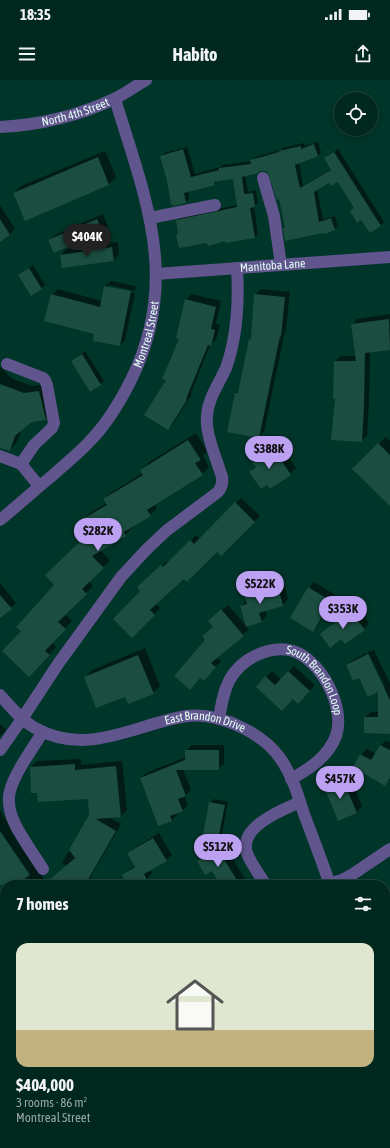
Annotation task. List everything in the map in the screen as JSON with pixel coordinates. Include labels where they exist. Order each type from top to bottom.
[{"type":"street","name":"North 4th Street","points":[[0,128],[36,124],[85,111],[115,99],[146,80]]},
{"type":"street","name":"Montreal Street","points":[[0,520],[90,442],[119,403],[138,367],[148,337],[154,305],[156,274],[155,246],[150,218],[142,188],[115,99]]},
{"type":"street","points":[[263,178],[274,216],[281,265]]},
{"type":"street","points":[[150,218],[215,205]]},
{"type":"street","name":"Manitoba Lane","points":[[156,274],[390,257]]},
{"type":"street","points":[[0,750],[58,664],[121,577],[166,531],[218,492],[222,487],[222,477],[208,431],[206,415],[210,399],[226,368],[232,345],[238,306],[237,268]]},
{"type":"street","points":[[7,364],[45,380],[54,423],[52,428],[34,445],[21,464]]},
{"type":"street","points":[[0,456],[21,464],[39,486]]},
{"type":"street","name":"South Brandon Loop","points":[[219,719],[229,681],[234,672],[251,658],[271,649],[283,649],[304,657],[322,675],[329,687],[337,706],[339,726],[336,737],[322,758],[314,765],[291,779]]},
{"type":"street","name":"East Brandon Drive","points":[[0,695],[22,719],[43,732],[67,739],[92,740],[115,736],[156,723],[188,716],[219,719],[240,726],[261,739],[280,758],[291,779],[329,880]]},
{"type":"street","points":[[43,732],[13,780],[10,786],[9,800],[10,809],[15,824],[43,870]]},
{"type":"street","points":[[263,880],[247,854],[246,841],[248,834],[273,815],[300,802]]},
{"type":"street","points":[[342,880],[390,849]]},
{"type":"building","points":[[314,144],[318,156],[295,165],[300,188],[331,170],[324,158],[334,152],[381,226],[370,233],[361,220],[357,223],[350,211],[354,208],[338,182],[331,186],[329,183],[314,192],[319,222],[331,218],[335,230],[324,234],[285,241],[283,228],[285,228],[279,199],[277,200],[268,173],[266,171],[261,171],[242,177],[244,194],[253,193],[255,207],[250,208],[255,238],[225,243],[225,241],[208,246],[207,243],[179,248],[176,235],[178,234],[176,220],[237,207],[233,179],[214,182],[215,185],[184,193],[186,203],[173,206],[171,204],[167,181],[160,156],[183,149],[191,177],[219,170],[219,168],[251,164],[250,160],[301,146],[301,149]]},
{"type":"building","points":[[98,157],[109,185],[25,221],[13,193]]},
{"type":"building","points":[[0,219],[10,235],[0,242]]},
{"type":"building","points":[[97,219],[103,232],[54,253],[48,240]]},
{"type":"building","points":[[112,247],[114,261],[62,268],[60,255]]},
{"type":"building","points":[[29,268],[42,289],[31,296],[18,275]]},
{"type":"building","points":[[104,286],[131,291],[120,346],[93,341],[94,334],[44,321],[51,294],[100,307]]},
{"type":"building","points":[[254,294],[285,297],[281,337],[280,336],[259,438],[227,432],[235,393],[238,393],[249,339],[251,339]]},
{"type":"building","points":[[185,299],[216,307],[211,329],[215,330],[211,346],[208,345],[186,399],[187,400],[168,430],[144,415],[166,380],[162,379],[179,339],[176,338]]},
{"type":"building","points":[[389,319],[390,350],[365,353],[362,442],[331,440],[335,399],[333,399],[334,361],[356,361],[351,324]]},
{"type":"building","points":[[82,354],[101,385],[90,392],[71,361]]},
{"type":"building","points":[[0,384],[24,393],[39,391],[46,420],[32,422],[15,436],[10,451],[0,448]]},
{"type":"building","points":[[188,440],[201,460],[195,463],[203,475],[147,510],[151,516],[124,532],[126,536],[92,556],[104,568],[82,589],[87,594],[58,622],[66,629],[45,651],[50,655],[29,677],[2,651],[21,631],[16,627],[54,585],[45,575],[89,533],[81,520],[107,505],[103,499],[143,475],[140,470]]},
{"type":"building","points":[[378,443],[390,455],[390,506],[352,469]]},
{"type":"building","points":[[273,448],[291,475],[270,489],[267,485],[261,489],[249,472],[256,467],[252,463]]},
{"type":"building","points":[[235,502],[255,522],[221,556],[217,552],[187,582],[184,579],[150,610],[155,615],[132,638],[113,619],[140,591],[137,587],[161,565],[163,567],[190,540],[194,544]]},
{"type":"building","points":[[278,587],[283,606],[259,613],[262,622],[246,627],[240,606],[247,604],[245,597]]},
{"type":"building","points":[[308,587],[331,601],[313,632],[290,618]]},
{"type":"building","points":[[0,595],[12,609],[0,618]]},
{"type":"building","points":[[221,609],[244,636],[211,663],[216,667],[204,681],[200,678],[190,690],[174,676],[205,640],[202,636],[213,627],[208,621]]},
{"type":"building","points":[[350,611],[365,630],[345,644],[341,639],[330,648],[320,634]]},
{"type":"building","points":[[368,654],[390,700],[390,734],[364,733],[364,717],[378,717],[378,692],[368,697],[359,678],[353,681],[346,665]]},
{"type":"building","points":[[138,655],[154,694],[128,704],[125,697],[96,708],[84,677]]},
{"type":"building","points":[[288,671],[310,691],[298,704],[293,699],[282,711],[256,687],[265,676],[275,685]]},
{"type":"building","points":[[380,745],[390,750],[390,778],[385,786],[353,767],[360,754],[371,760]]},
{"type":"building","points":[[185,750],[219,750],[219,770],[176,770],[186,796],[178,799],[183,811],[170,816],[172,821],[158,826],[140,778],[185,760]]},
{"type":"building","points":[[75,764],[75,770],[116,766],[121,817],[96,819],[116,831],[88,880],[49,880],[75,858],[69,850],[89,815],[88,799],[38,802],[37,793],[31,793],[30,767]]},
{"type":"building","points":[[336,778],[340,788],[344,782],[357,813],[338,821],[323,784]]},
{"type":"building","points":[[209,802],[225,805],[218,839],[203,835]]},
{"type":"building","points":[[0,831],[30,875],[22,880],[0,880]]},
{"type":"building","points":[[153,838],[167,861],[144,874],[147,880],[125,880],[122,875],[135,867],[127,853]]},
{"type":"building","points":[[217,848],[237,880],[217,880],[212,871],[205,875],[197,861]]}]
